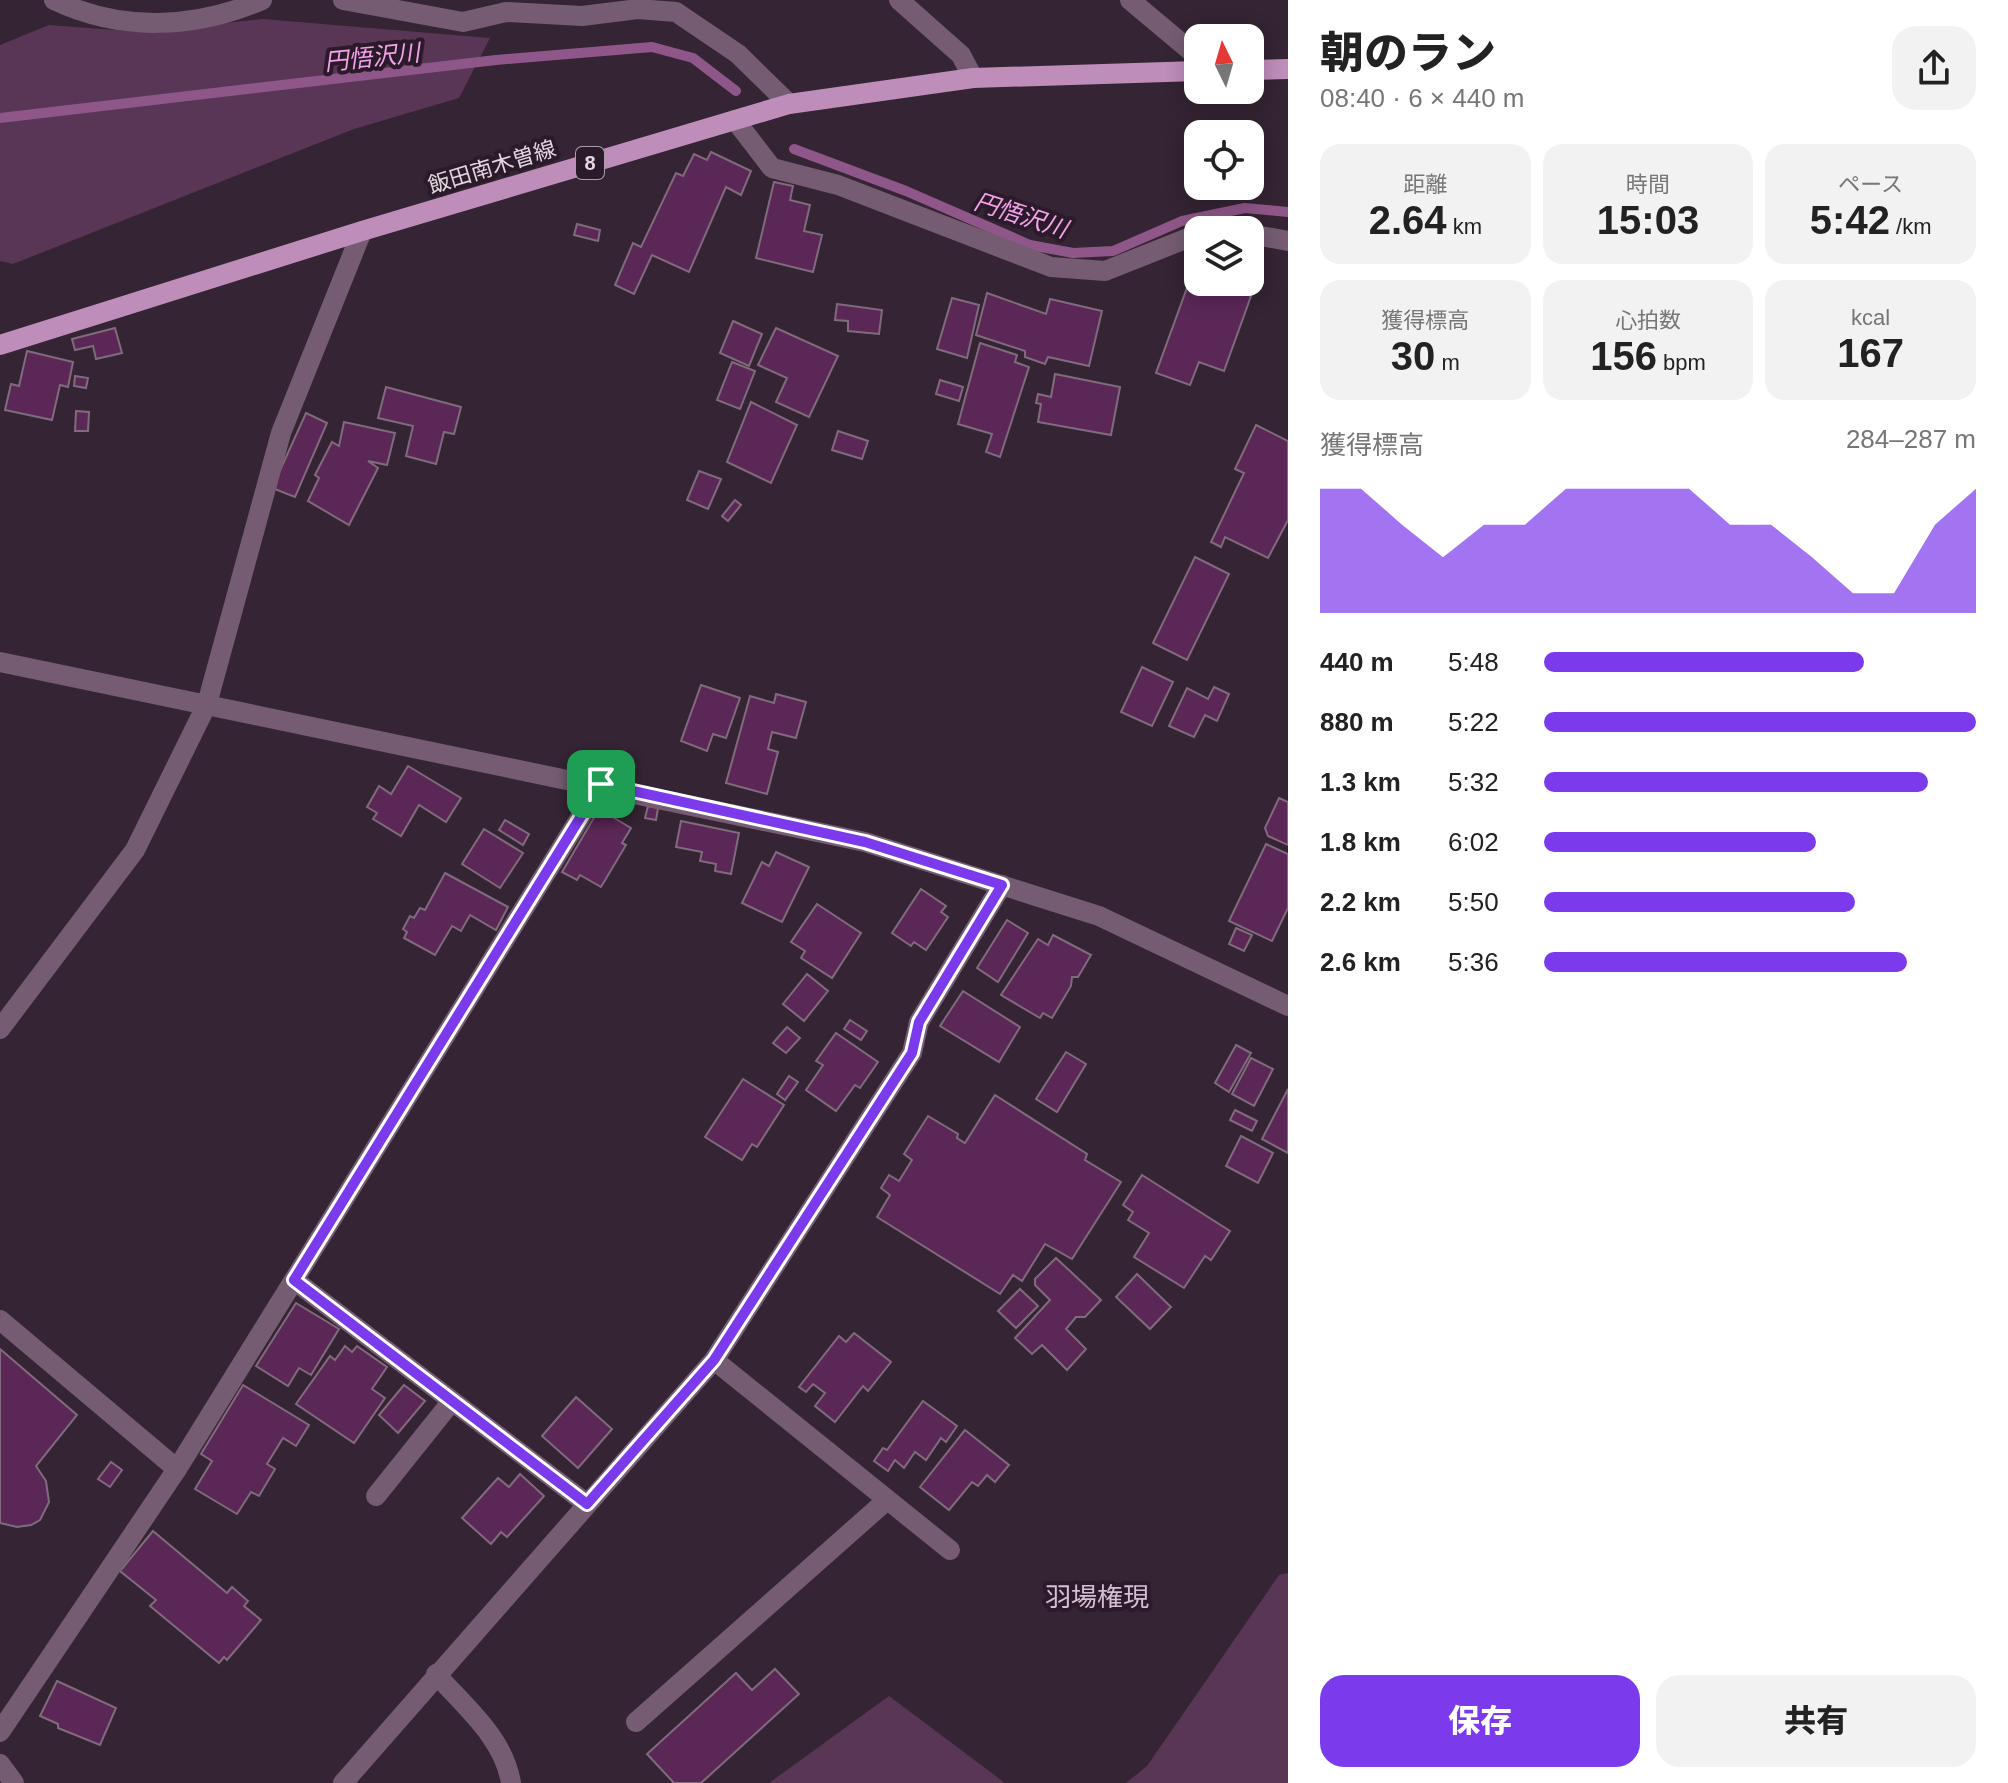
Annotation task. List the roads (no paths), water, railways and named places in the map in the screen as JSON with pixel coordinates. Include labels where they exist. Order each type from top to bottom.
[{"type":"main road","points":[[1264,70],[1288,69]]},
{"type":"main road","name":"飯田南木曽線","points":[[0,345],[362,231],[789,104],[973,78],[1184,71]]},
{"type":"street","points":[[54,0],[115,22],[180,22],[225,16],[262,0]]},
{"type":"street","points":[[343,0],[463,22],[506,12],[582,16],[638,9],[676,12],[738,54],[789,104]]},
{"type":"street","points":[[899,0],[961,55],[973,78]]},
{"type":"street","points":[[1130,0],[1184,45]]},
{"type":"street","points":[[735,120],[772,168],[838,185],[1051,267],[1105,271],[1184,240]]},
{"type":"street","points":[[0,1029],[135,850],[207,704],[281,433],[362,231]]},
{"type":"street","points":[[1264,237],[1288,241]]},
{"type":"street","points":[[0,662],[601,784],[865,842],[1099,916],[1287,1003]]},
{"type":"street","points":[[0,1732],[177,1469],[601,784]]},
{"type":"street","points":[[343,1783],[714,1360],[912,1053],[919,1022],[1002,885]]},
{"type":"street","points":[[294,1280],[587,1504]]},
{"type":"street","points":[[0,1320],[177,1469]]},
{"type":"street","points":[[714,1360],[950,1550]]},
{"type":"street","points":[[376,1496],[452,1401]]},
{"type":"street","points":[[636,1722],[887,1500]]},
{"type":"street","points":[[436,1674],[491,1736],[507,1761],[511,1783]]},
{"type":"street","points":[[0,1764],[14,1783]]},
{"type":"waterway","name":"円悟沢川","points":[[0,118],[496,60],[652,47],[693,58],[736,91]]},
{"type":"waterway","name":"円悟沢川","points":[[794,149],[906,191],[1030,245],[1073,253],[1113,251],[1182,221],[1245,208],[1288,212]]},
{"type":"district","name":"羽場権現","points":[[1097,1597]]}]
